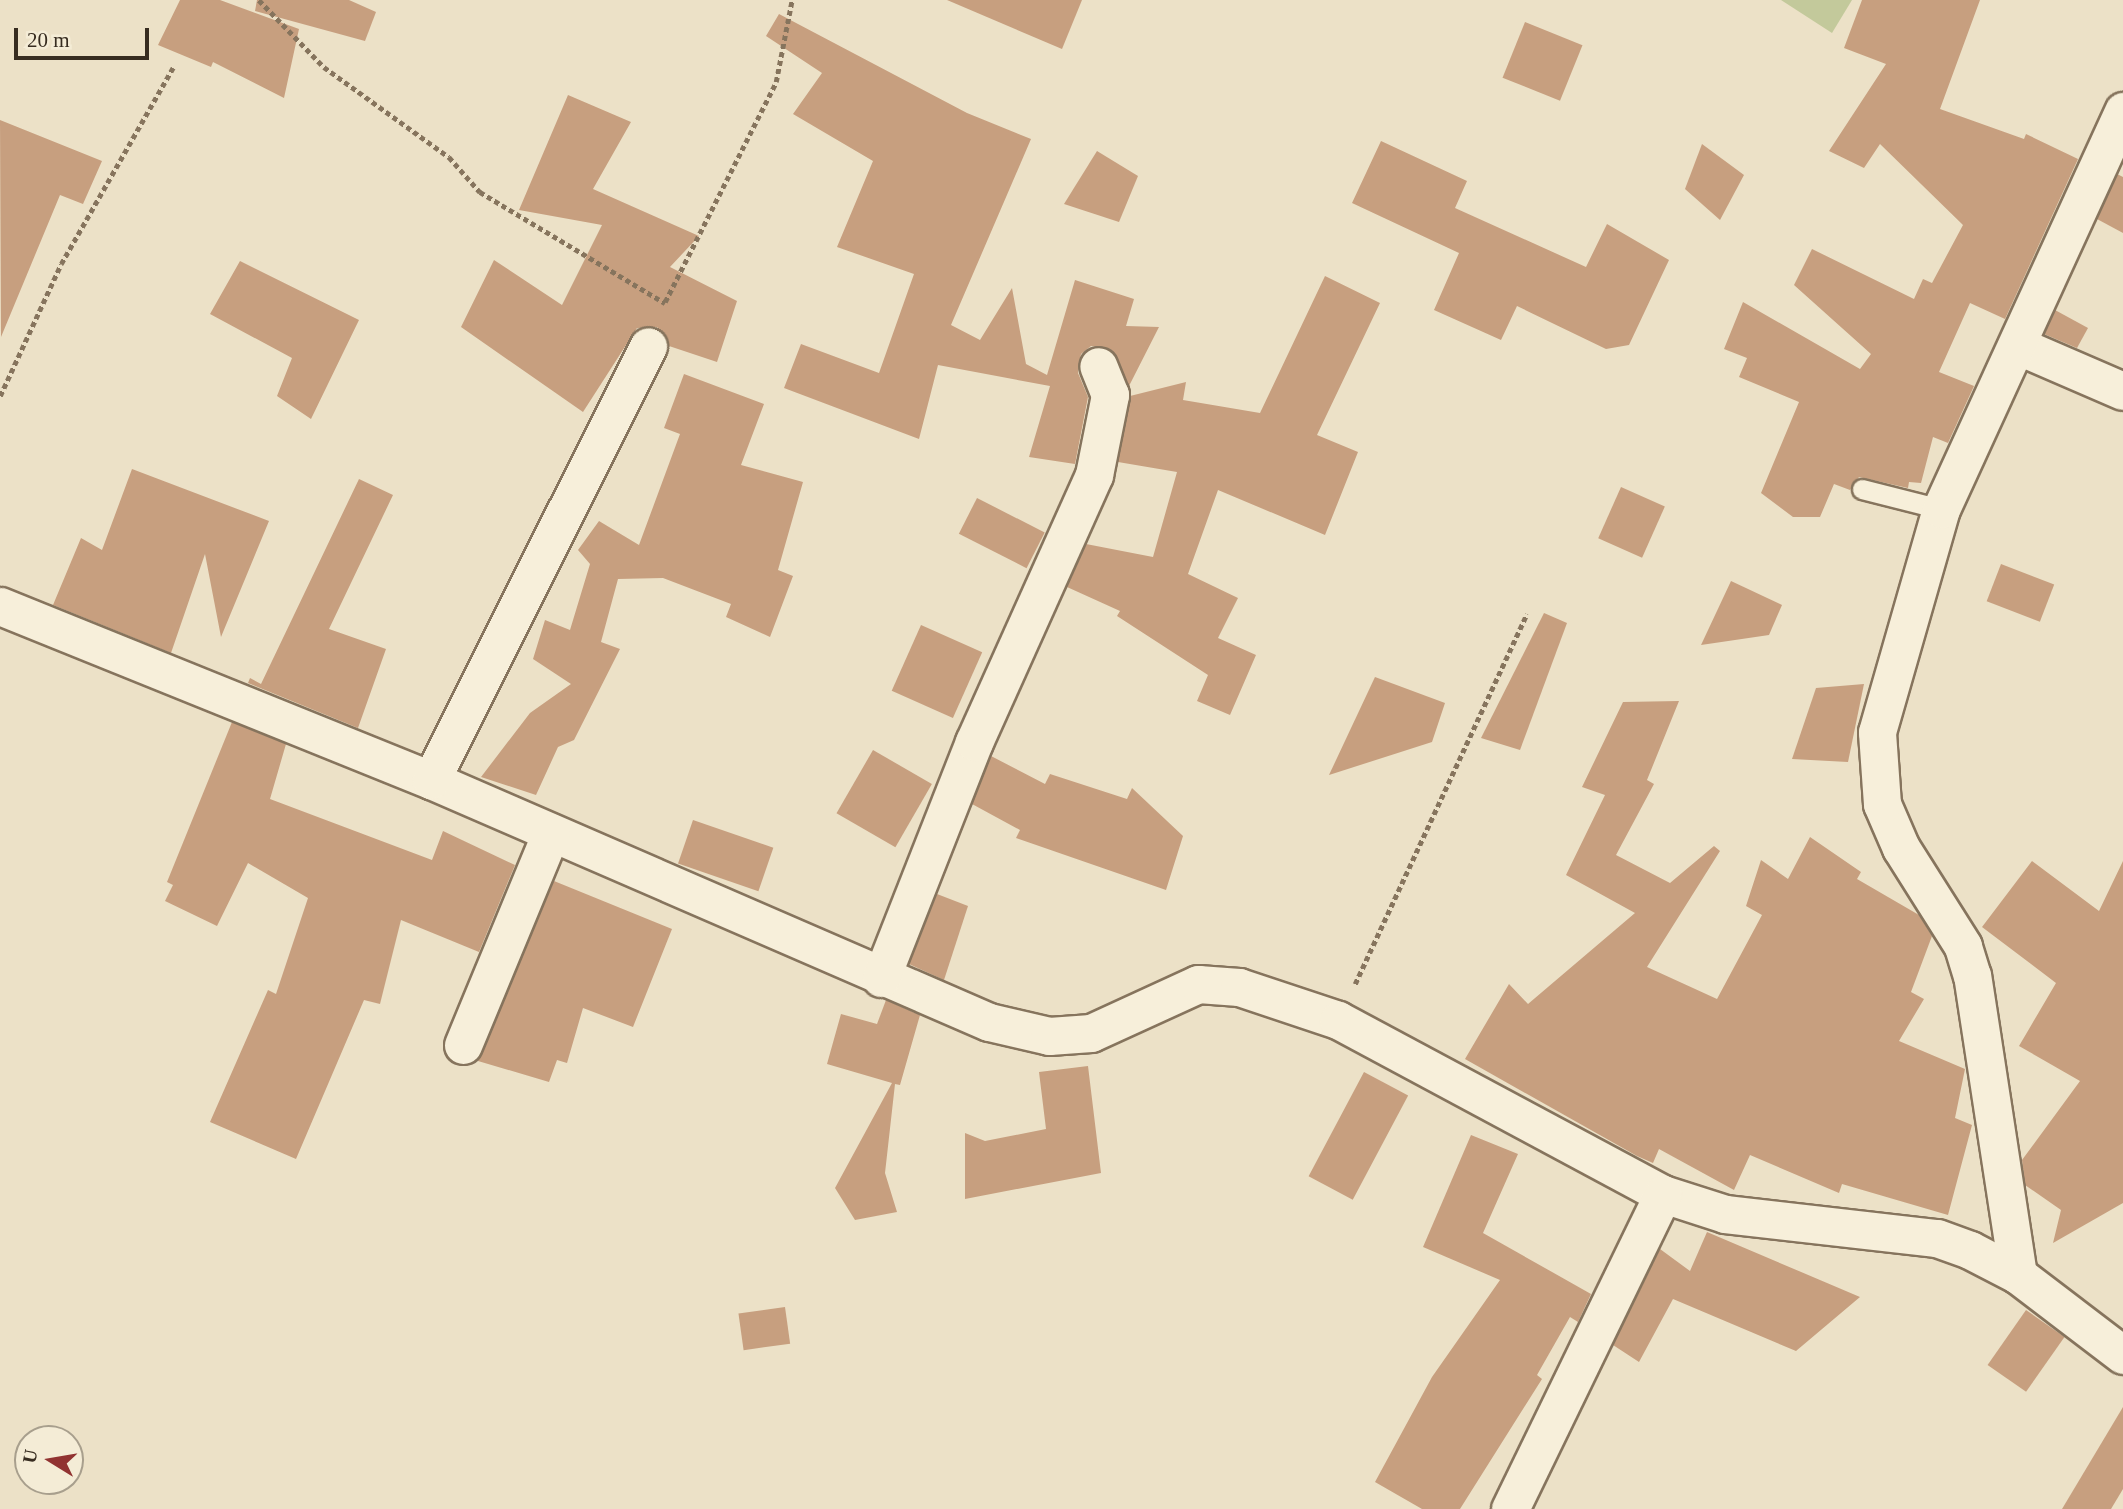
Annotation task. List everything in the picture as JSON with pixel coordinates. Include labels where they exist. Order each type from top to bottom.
[{"type":"street","points":[[2018,1275],[1972,976],[1963,946],[1901,848],[1882,804],[1877,766],[1885,690],[1941,509],[2020,346],[2123,111]]},
{"type":"street","points":[[430,780],[649,346]]},
{"type":"street","points":[[2020,346],[2123,391]]},
{"type":"street","points":[[881,978],[974,742],[1094,475],[1110,395],[1098,366]]},
{"type":"street","points":[[0,606],[430,780],[881,978],[989,1021],[1049,1036],[1091,1033],[1129,1020],[1165,995],[1198,984],[1239,987],[1338,1020],[1663,1194],[1725,1214],[1937,1238],[2018,1275],[2123,1355]]},
{"type":"street","points":[[463,1045],[551,833]]},
{"type":"street","points":[[1510,1509],[1663,1194]]},
{"type":"lane","points":[[1862,489],[1941,509]]},
{"type":"path","points":[[258,0],[324,67],[449,157],[480,192],[665,303]]},
{"type":"path","points":[[649,346],[665,303],[776,82],[792,0]]},
{"type":"path","points":[[0,396],[61,264],[173,68]]},
{"type":"path","points":[[1338,1020],[1527,614]]},
{"type":"green space","points":[[1781,0],[1852,0],[1832,33]]},
{"type":"building","points":[[180,0],[220,0],[299,29],[284,98],[213,62],[211,67],[158,45]]},
{"type":"building","points":[[257,0],[349,0],[376,12],[365,41],[255,11]]},
{"type":"building","points":[[947,0],[1082,0],[1062,49]]},
{"type":"building","points":[[1862,0],[1980,0],[1940,109],[2024,139],[2026,134],[2078,159],[2005,319],[1970,303],[1939,372],[1974,386],[1948,443],[1933,437],[1921,483],[1909,482],[1908,488],[1859,477],[1850,490],[1834,484],[1820,517],[1793,517],[1761,493],[1799,402],[1739,377],[1747,358],[1724,349],[1743,302],[1860,369],[1871,354],[1794,285],[1812,249],[1914,299],[1923,279],[1932,283],[1963,225],[1880,144],[1864,168],[1829,151],[1886,64],[1844,48]]},
{"type":"building","points":[[779,14],[967,113],[1031,139],[951,325],[980,340],[1012,288],[1026,364],[1047,375],[1075,280],[1134,299],[1126,326],[1159,327],[1129,386],[1110,349],[1091,346],[1081,354],[1078,373],[1088,397],[1075,464],[1029,457],[1050,386],[938,365],[919,439],[784,388],[801,344],[879,373],[914,274],[837,247],[873,161],[793,114],[822,73],[766,36]]},
{"type":"building","points":[[1525,22],[1582,45],[1560,101],[1503,78]]},
{"type":"building","points":[[568,95],[631,122],[593,189],[699,236],[670,267],[737,301],[717,362],[669,346],[657,327],[637,328],[583,412],[461,327],[494,260],[562,305],[602,225],[519,210]]},
{"type":"building","points":[[0,120],[102,161],[83,204],[60,195],[1,337]]},
{"type":"building","points":[[1381,141],[1467,181],[1455,208],[1586,267],[1607,224],[1669,260],[1629,345],[1606,349],[1517,306],[1501,340],[1434,310],[1459,253],[1352,203]]},
{"type":"building","points":[[1702,144],[1744,175],[1720,220],[1685,189]]},
{"type":"building","points":[[1097,151],[1138,176],[1119,222],[1064,204]]},
{"type":"building","points":[[2117,174],[2123,177],[2123,233],[2097,219]]},
{"type":"building","points":[[240,261],[359,320],[311,419],[277,396],[292,358],[210,314]]},
{"type":"building","points":[[1325,276],[1380,303],[1317,435],[1358,452],[1325,535],[1218,490],[1188,574],[1238,598],[1218,638],[1256,655],[1230,715],[1197,701],[1208,675],[1117,616],[1120,611],[1067,587],[1086,544],[1153,557],[1177,472],[1118,462],[1130,396],[1186,382],[1183,400],[1260,413]]},
{"type":"building","points":[[2055,310],[2088,328],[2077,348],[2044,334]]},
{"type":"building","points":[[684,374],[764,404],[741,465],[803,482],[778,570],[793,576],[770,637],[726,617],[731,604],[663,578],[618,579],[601,642],[620,649],[574,740],[558,747],[536,795],[481,777],[530,713],[571,684],[533,659],[545,620],[570,630],[590,564],[578,550],[599,521],[639,545],[680,434],[664,428]]},
{"type":"building","points":[[132,469],[269,521],[221,637],[205,554],[171,653],[53,605],[81,538],[102,550]]},
{"type":"building","points":[[359,479],[393,495],[329,629],[386,649],[358,728],[248,683],[250,678],[261,684]]},
{"type":"building","points":[[1621,487],[1665,507],[1642,558],[1598,538]]},
{"type":"building","points":[[977,498],[1045,533],[1027,568],[959,534]]},
{"type":"building","points":[[2001,564],[2054,584],[2040,622],[1987,601]]},
{"type":"building","points":[[1731,581],[1782,605],[1769,635],[1701,645]]},
{"type":"building","points":[[1544,613],[1567,623],[1520,750],[1481,738]]},
{"type":"building","points":[[921,625],[982,652],[953,718],[892,691]]},
{"type":"building","points":[[1375,677],[1445,703],[1432,742],[1329,775]]},
{"type":"building","points":[[1864,684],[1848,762],[1792,759],[1816,688]]},
{"type":"building","points":[[1679,701],[1647,780],[1654,784],[1616,855],[1670,883],[1714,846],[1720,851],[1647,967],[1717,999],[1762,915],[1746,906],[1761,860],[1788,879],[1810,837],[1861,872],[1857,879],[1919,915],[1932,936],[1911,992],[1924,999],[1899,1041],[1965,1069],[1955,1118],[1972,1125],[1948,1215],[1842,1184],[1839,1193],[1750,1155],[1734,1190],[1659,1149],[1653,1163],[1637,1156],[1465,1059],[1509,984],[1528,1004],[1635,913],[1566,875],[1605,795],[1582,787],[1623,702]]},
{"type":"building","points":[[232,722],[286,744],[270,799],[432,860],[443,831],[515,865],[479,952],[401,920],[380,1004],[364,1000],[296,1159],[210,1122],[268,990],[276,994],[308,898],[248,863],[217,926],[165,901],[173,885],[167,882]]},
{"type":"building","points":[[873,750],[932,784],[895,847],[836,813]]},
{"type":"building","points":[[991,756],[1045,784],[1050,774],[1127,799],[1132,788],[1183,836],[1166,890],[1016,838],[1020,830],[972,804]]},
{"type":"building","points":[[693,820],[773,848],[758,891],[678,863]]},
{"type":"building","points":[[2032,861],[2099,911],[2123,861],[2123,1203],[2053,1243],[2061,1210],[2025,1185],[2022,1160],[2080,1081],[2019,1046],[2056,983],[1982,927]]},
{"type":"building","points":[[554,881],[672,929],[633,1027],[583,1008],[567,1063],[557,1060],[549,1082],[478,1061]]},
{"type":"building","points":[[937,894],[968,906],[944,980],[909,964]]},
{"type":"building","points":[[886,1000],[920,1015],[900,1085],[895,1084],[885,1173],[897,1212],[855,1220],[835,1188],[892,1083],[827,1064],[841,1014],[877,1024]]},
{"type":"building","points":[[1088,1066],[1101,1173],[965,1199],[965,1133],[985,1141],[1046,1129],[1039,1072]]},
{"type":"building","points":[[1364,1072],[1408,1095],[1353,1200],[1309,1176]]},
{"type":"building","points":[[1471,1135],[1518,1154],[1483,1233],[1591,1294],[1578,1322],[1570,1317],[1537,1375],[1542,1379],[1460,1509],[1422,1509],[1375,1482],[1432,1377],[1500,1280],[1423,1247]]},
{"type":"building","points":[[1707,1232],[1860,1297],[1796,1351],[1673,1299],[1639,1362],[1613,1345],[1660,1249],[1690,1271]]},
{"type":"building","points":[[785,1307],[790,1344],[744,1350],[738,1314]]},
{"type":"building","points":[[2026,1310],[2065,1337],[2026,1392],[1988,1365]]},
{"type":"building","points":[[2123,1407],[2123,1489],[2111,1509],[2062,1509]]}]
